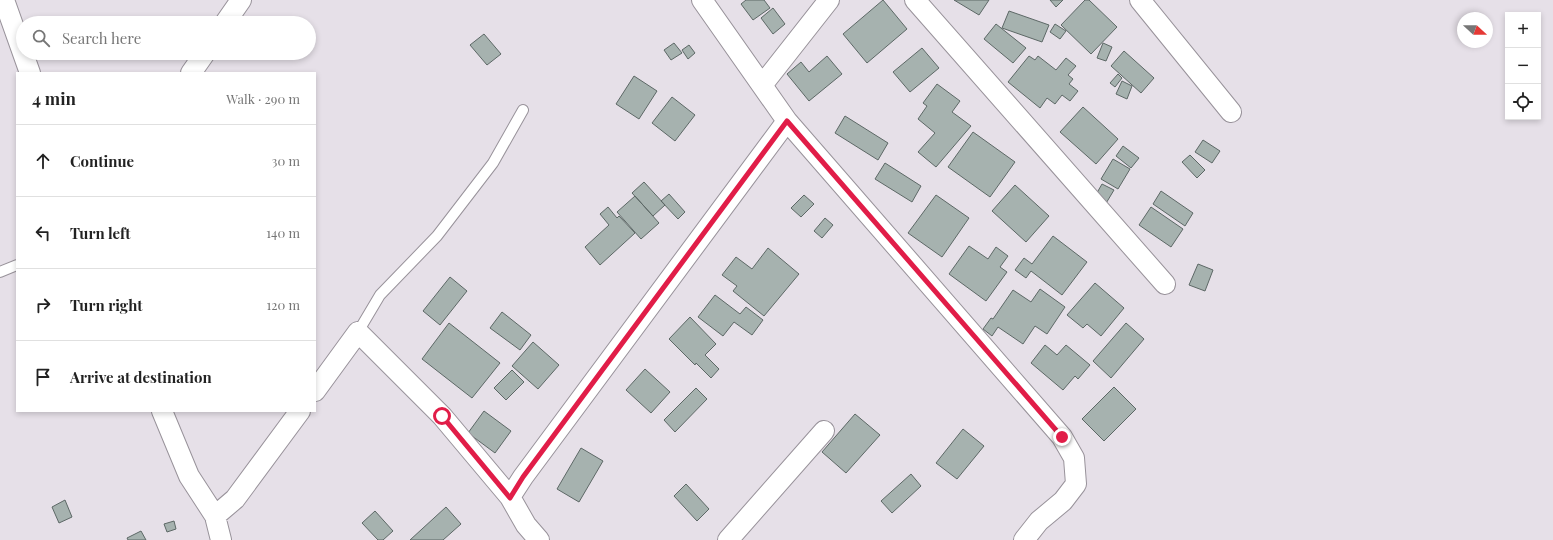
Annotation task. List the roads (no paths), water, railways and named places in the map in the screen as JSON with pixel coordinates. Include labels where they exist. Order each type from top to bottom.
[{"type":"street","points":[[4,0],[16,34]]},
{"type":"street","points":[[230,16],[241,0]]},
{"type":"street","points":[[702,0],[763,84],[787,121],[1062,437],[1074,458],[1076,484],[1063,501],[1038,521],[1024,540]]},
{"type":"street","points":[[763,84],[830,0]]},
{"type":"street","points":[[915,0],[1165,284]]},
{"type":"street","points":[[1140,0],[1231,112]]},
{"type":"street","points":[[25,60],[30,72]]},
{"type":"street","points":[[192,72],[200,60]]},
{"type":"street","points":[[510,498],[523,477],[787,121]]},
{"type":"street","points":[[316,389],[358,332],[442,416],[510,498],[526,525],[539,540]]},
{"type":"street","points":[[162,412],[189,476],[218,533]]},
{"type":"street","points":[[218,533],[235,499],[299,412]]},
{"type":"street","points":[[728,540],[824,431]]},
{"type":"lane","points":[[358,332],[380,295],[437,236],[493,163],[523,110]]},
{"type":"lane","points":[[0,272],[16,265]]}]
